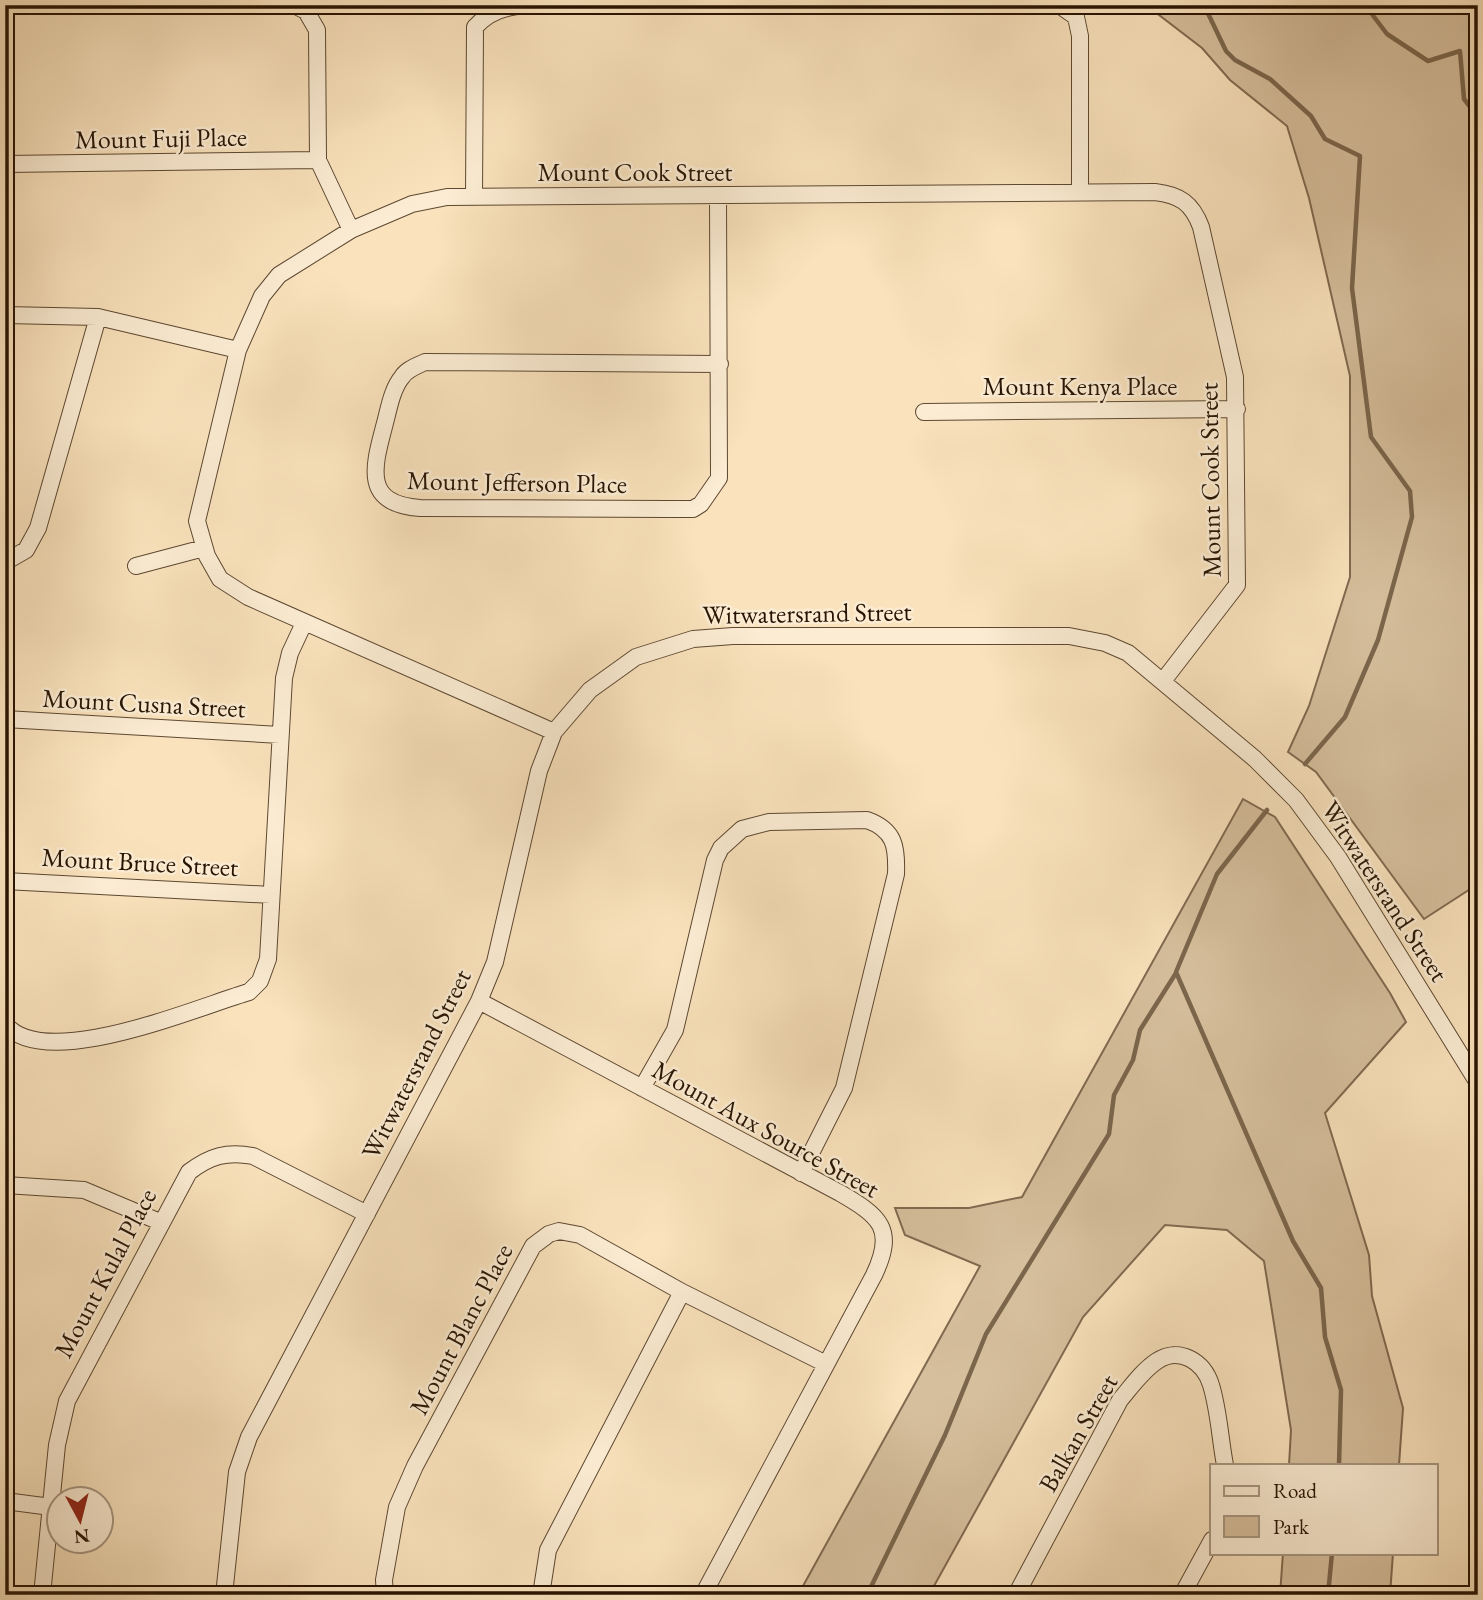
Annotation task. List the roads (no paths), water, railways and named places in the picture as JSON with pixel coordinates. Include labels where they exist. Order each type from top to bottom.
[{"type":"street","points":[[5,6],[98,5]]},
{"type":"street","points":[[294,5],[306,11],[317,30],[318,160],[351,230]]},
{"type":"street","points":[[474,197],[475,27],[495,9],[509,6],[565,5]]},
{"type":"street","points":[[1059,5],[1076,17],[1080,36],[1080,192]]},
{"type":"street","name":"Mount Fuji Place","points":[[5,164],[318,160]]},
{"type":"street","name":"Mount Cook Street","points":[[554,732],[248,597],[220,579],[204,548],[197,521],[203,487],[238,350],[262,296],[279,275],[351,230],[412,204],[447,197],[1080,192],[1155,192],[1181,198],[1189,205],[1201,227],[1235,377],[1237,585],[1163,681]]},
{"type":"street","name":"Mount Jefferson Place","points":[[718,196],[720,363],[719,478],[707,499],[694,509],[404,507],[384,496],[376,481],[375,464],[394,392],[404,374],[425,362],[720,363]]},
{"type":"street","points":[[5,316],[99,317],[238,350]]},
{"type":"street","points":[[5,562],[26,550],[38,528],[99,317]]},
{"type":"street","name":"Mount Kenya Place","points":[[924,412],[1237,409]]},
{"type":"street","points":[[136,566],[204,548]]},
{"type":"street","name":"Mount Cusna Street","points":[[5,1024],[23,1038],[42,1042],[84,1041],[249,992],[266,969],[284,678],[290,653],[304,623]]},
{"type":"street","name":"Witwatersrand Street","points":[[224,1595],[228,1542],[242,1455],[277,1382],[479,1002],[495,962],[539,771],[554,732],[590,690],[636,657],[693,639],[1069,636],[1116,646],[1163,681],[1255,760],[1296,800],[1316,825],[1478,1083]]},
{"type":"street","name":"Mount Cusna Street","points":[[5,719],[280,735]]},
{"type":"street","points":[[642,1088],[675,1030],[715,860],[732,836],[753,824],[769,822],[867,820],[879,824],[897,849],[896,874],[844,1088],[801,1173]]},
{"type":"street","name":"Mount Bruce Street","points":[[5,881],[271,895]]},
{"type":"street","name":"Mount Aux Source Street","points":[[479,1002],[862,1206],[879,1221],[886,1241],[874,1275],[703,1595]]},
{"type":"street","name":"Mount Kulal Place","points":[[53,1484],[58,1431],[67,1401],[189,1172],[217,1155],[235,1153],[253,1156],[367,1214]]},
{"type":"street","points":[[5,1185],[84,1190],[160,1222]]},
{"type":"street","name":"Mount Blanc Place","points":[[385,1595],[384,1580],[397,1507],[415,1466],[533,1246],[549,1234],[559,1231],[580,1235],[682,1292],[825,1364]]},
{"type":"street","points":[[541,1595],[548,1549],[682,1292]]},
{"type":"street","name":"Balkan Street","points":[[1016,1595],[1120,1400],[1158,1360],[1169,1356],[1190,1357],[1204,1371],[1211,1384],[1225,1464]]},
{"type":"street","points":[[5,1501],[46,1506]]},
{"type":"street","points":[[1182,1595],[1210,1544]]},
{"type":"street","name":"Mount Kulal Place","points":[[42,1595],[46,1554]]},
{"type":"waterway","points":[[1204,5],[1226,51],[1235,60],[1270,79],[1311,116],[1325,139],[1360,156],[1352,288],[1371,437],[1410,491],[1412,517],[1378,640],[1345,717],[1305,764]]},
{"type":"waterway","points":[[1365,5],[1387,34],[1428,61],[1460,51],[1464,99],[1478,117]]},
{"type":"waterway","points":[[1267,810],[1217,874],[1176,972],[1293,1241],[1321,1288],[1325,1337],[1341,1390],[1339,1464]]},
{"type":"waterway","points":[[867,1595],[945,1435],[986,1334],[1109,1134],[1114,1095],[1133,1060],[1140,1030],[1176,973]]},
{"type":"waterway","points":[[1328,1595],[1332,1554]]}]
